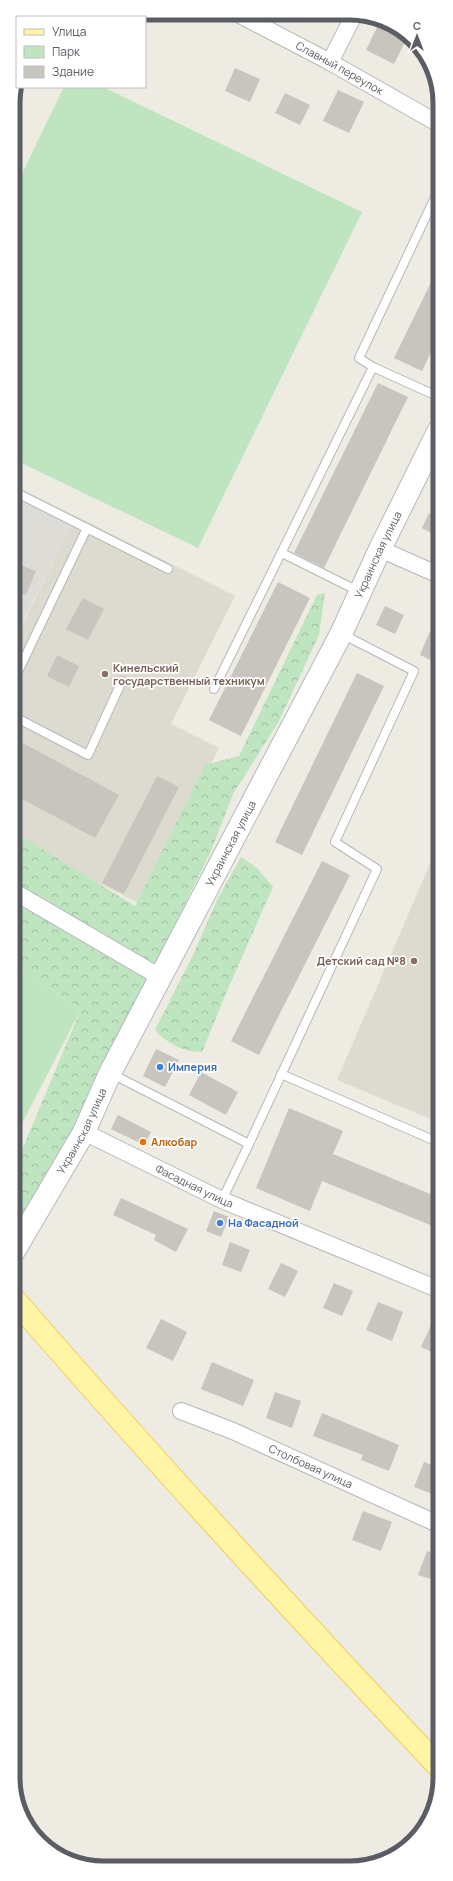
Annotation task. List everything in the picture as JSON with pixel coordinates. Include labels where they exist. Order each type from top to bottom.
[{"type":"main road","name":"Украинская улица","points":[[20,1241],[84,1132],[110,1073],[341,634],[380,549],[433,442]]},
{"type":"main road","points":[[20,1306],[125,1427],[324,1645],[433,1761]]},
{"type":"street","name":"Славный переулок","points":[[250,20],[330,62],[433,121]]},
{"type":"street","points":[[330,62],[351,20]]},
{"type":"street","points":[[380,549],[433,572]]},
{"type":"street","points":[[20,895],[160,977]]},
{"type":"street","name":"Фасадная улица","points":[[84,1132],[222,1200],[433,1287]]},
{"type":"street","name":"Столбовая улица","points":[[181,1411],[232,1431],[433,1522]]},
{"type":"lane","points":[[433,202],[359,358],[373,368],[433,394]]},
{"type":"lane","points":[[214,689],[373,368]]},
{"type":"lane","points":[[20,494],[168,569]]},
{"type":"lane","points":[[20,667],[87,528]]},
{"type":"lane","points":[[282,553],[361,593]]},
{"type":"lane","points":[[222,1200],[377,869],[335,842],[414,671],[341,634]]},
{"type":"lane","points":[[20,720],[88,755],[122,681]]},
{"type":"lane","points":[[110,1073],[249,1144]]},
{"type":"lane","points":[[281,1074],[433,1140]]},
{"type":"shaded area","points":[[20,488],[76,516],[22,623],[20,622]]},
{"type":"shaded area","name":"Кинельский государственный техникум","points":[[76,516],[235,596],[171,724],[219,748],[141,904],[20,844],[20,622],[23,623]]},
{"type":"shaded area","name":"Детский сад №8","points":[[433,857],[433,1120],[337,1080]]},
{"type":"green space","points":[[64,88],[105,88],[362,212],[198,548],[20,462],[20,178]]},
{"type":"green space","points":[[325,593],[319,635],[279,721],[233,794],[211,851],[20,1239],[20,1152],[81,1009],[20,970],[20,835],[135,906],[205,765],[239,756],[317,595]]},
{"type":"green space","points":[[241,857],[257,868],[273,887],[202,1052],[182,1049],[170,1043],[155,1030],[194,953],[217,900]]},
{"type":"green space","points":[[20,970],[81,1009],[20,1127]]},
{"type":"building","points":[[378,25],[397,35],[398,56],[394,64],[366,50]]},
{"type":"building","points":[[235,68],[260,79],[250,102],[225,91]]},
{"type":"building","points":[[338,90],[364,102],[349,133],[323,121]]},
{"type":"building","points":[[285,93],[310,105],[300,125],[275,113]]},
{"type":"building","points":[[433,278],[433,348],[422,371],[394,358]]},
{"type":"building","points":[[378,383],[408,397],[324,568],[294,553]]},
{"type":"building","points":[[429,513],[433,515],[433,534],[422,528]]},
{"type":"building","points":[[20,565],[36,571],[26,595],[20,592]]},
{"type":"building","points":[[278,582],[310,598],[241,736],[209,720]]},
{"type":"building","points":[[83,598],[104,609],[88,640],[66,629]]},
{"type":"building","points":[[385,606],[404,615],[395,634],[376,625]]},
{"type":"building","points":[[430,631],[433,633],[433,661],[420,655]]},
{"type":"building","points":[[57,655],[79,666],[69,687],[47,676]]},
{"type":"building","points":[[357,673],[384,686],[302,855],[275,842]]},
{"type":"building","points":[[21,742],[119,795],[95,838],[20,798]]},
{"type":"building","points":[[157,776],[179,787],[124,894],[102,883]]},
{"type":"building","points":[[322,861],[350,875],[259,1055],[231,1041]]},
{"type":"building","points":[[156,1049],[179,1060],[165,1087],[143,1076]]},
{"type":"building","points":[[201,1072],[238,1092],[226,1115],[189,1095]]},
{"type":"building","points":[[289,1108],[343,1131],[333,1154],[433,1195],[433,1226],[322,1181],[310,1211],[256,1188]]},
{"type":"building","points":[[118,1115],[151,1132],[144,1145],[111,1129]]},
{"type":"building","points":[[121,1198],[188,1229],[176,1252],[154,1240],[156,1235],[113,1215]]},
{"type":"building","points":[[214,1211],[229,1217],[221,1237],[206,1231]]},
{"type":"building","points":[[230,1242],[250,1250],[241,1272],[222,1265]]},
{"type":"building","points":[[281,1263],[298,1271],[285,1297],[268,1289]]},
{"type":"building","points":[[334,1283],[353,1291],[342,1316],[323,1308]]},
{"type":"building","points":[[378,1302],[403,1312],[392,1341],[366,1330]]},
{"type":"building","points":[[161,1319],[187,1332],[173,1361],[146,1348]]},
{"type":"building","points":[[433,1320],[433,1353],[421,1347]]},
{"type":"building","points":[[212,1362],[254,1380],[243,1406],[201,1389]]},
{"type":"building","points":[[275,1392],[301,1401],[292,1428],[266,1418]]},
{"type":"building","points":[[322,1413],[399,1445],[389,1471],[361,1460],[363,1455],[313,1436]]},
{"type":"building","points":[[424,1462],[433,1465],[433,1494],[414,1487]]},
{"type":"building","points":[[363,1511],[392,1522],[381,1551],[352,1540]]},
{"type":"building","points":[[427,1551],[433,1553],[433,1580],[418,1575]]},
{"type":"place","name":"Кинельский государственный техникум","points":[[105,674]]},
{"type":"place","name":"Детский сад №8","points":[[414,961]]},
{"type":"place","name":"Империя","points":[[160,1067]]},
{"type":"place","name":"Алкобар","points":[[143,1142]]},
{"type":"place","name":"На Фасадной","points":[[220,1223]]}]
